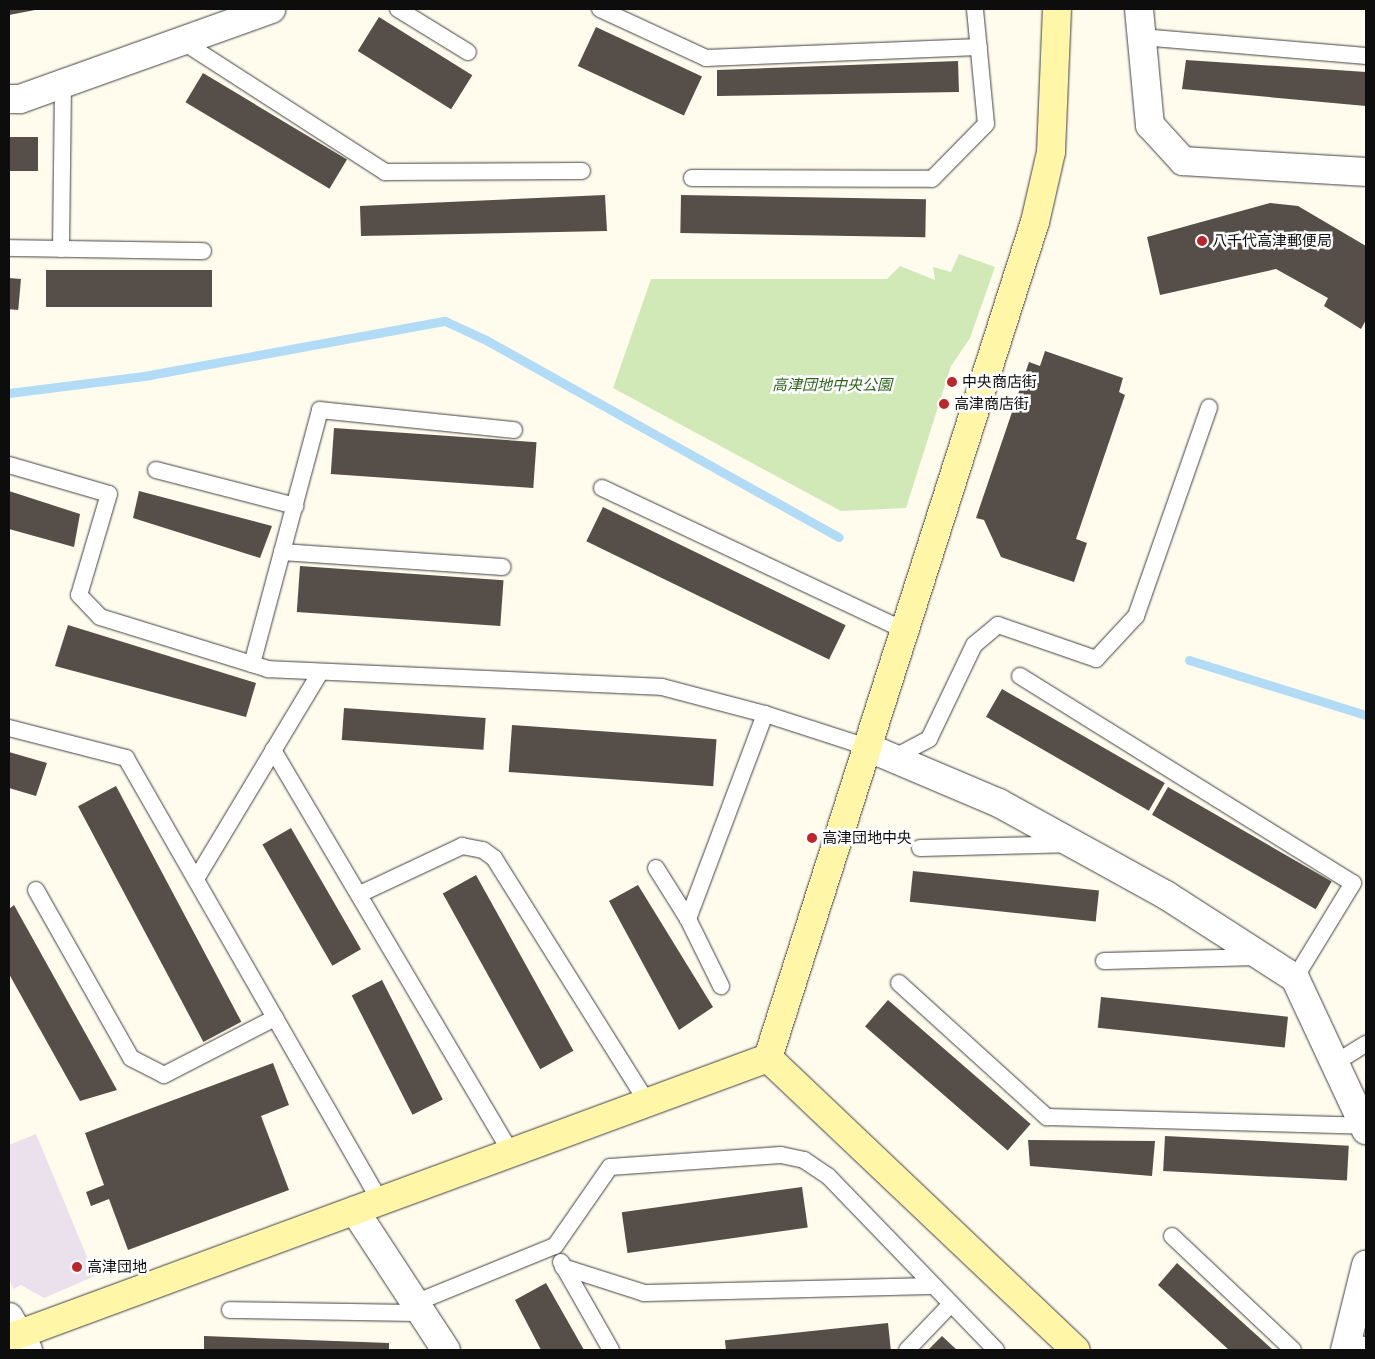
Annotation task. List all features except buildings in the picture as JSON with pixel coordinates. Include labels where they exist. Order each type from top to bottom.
[{"type":"street","points":[[9,99],[20,100],[271,9]]},
{"type":"street","points":[[768,1058],[1022,265],[1051,152],[1057,9]]},
{"type":"street","points":[[1139,9],[1150,125],[1183,161],[1366,172]]},
{"type":"street","points":[[867,747],[999,803],[1075,844],[1166,895],[1295,978],[1365,1128]]},
{"type":"street","points":[[16,1335],[768,1058]]},
{"type":"street","points":[[768,1058],[1076,1350]]},
{"type":"street","points":[[355,1211],[446,1350]]},
{"type":"street","points":[[1353,1345],[1366,1265]]},
{"type":"lane","points":[[398,9],[468,52]]},
{"type":"lane","points":[[600,9],[706,58],[979,47]]},
{"type":"lane","points":[[692,178],[932,179],[986,124],[975,9]]},
{"type":"lane","points":[[1142,37],[1366,56]]},
{"type":"lane","points":[[182,41],[385,172],[582,171]]},
{"type":"lane","points":[[61,249],[63,84]]},
{"type":"lane","points":[[9,248],[203,251]]},
{"type":"lane","points":[[892,758],[929,739],[974,645],[998,625],[1096,659],[1136,616],[1210,407]]},
{"type":"lane","points":[[252,664],[320,410],[514,430]]},
{"type":"lane","points":[[9,465],[109,494],[78,595],[100,617],[268,669],[320,673],[662,687],[765,714],[867,747]]},
{"type":"lane","points":[[156,470],[295,506]]},
{"type":"lane","points":[[602,488],[904,630]]},
{"type":"lane","points":[[282,552],[502,567]]},
{"type":"lane","points":[[196,879],[320,673]]},
{"type":"lane","points":[[1020,676],[1353,883],[1295,978]]},
{"type":"lane","points":[[688,919],[765,714]]},
{"type":"lane","points":[[9,728],[126,758],[380,1201]]},
{"type":"lane","points":[[273,750],[360,894],[511,1152]]},
{"type":"lane","points":[[920,848],[1075,844]]},
{"type":"lane","points":[[360,894],[462,846],[483,850],[494,858],[648,1102]]},
{"type":"lane","points":[[656,868],[688,919],[721,986]]},
{"type":"lane","points":[[36,890],[131,1058],[164,1075],[275,1018]]},
{"type":"lane","points":[[1104,961],[1262,957]]},
{"type":"lane","points":[[899,983],[1047,1117],[1365,1128]]},
{"type":"lane","points":[[1335,1063],[1366,1044]]},
{"type":"lane","points":[[230,1310],[419,1308],[555,1246],[610,1167],[781,1155],[804,1160],[828,1176],[996,1350]]},
{"type":"lane","points":[[1172,1236],[1293,1350]]},
{"type":"lane","points":[[555,1246],[563,1268],[611,1350]]},
{"type":"lane","points":[[563,1268],[644,1293],[933,1286]]},
{"type":"lane","points":[[907,1350],[951,1304]]},
{"type":"shaded area","points":[[36,1134],[95,1276],[44,1298],[21,1285],[13,1289],[9,1278],[9,1145]]},
{"type":"green space","name":"高津団地中央公園","points":[[959,254],[995,267],[970,338],[951,366],[906,508],[841,511],[613,388],[651,279],[887,279],[900,266],[935,280],[933,267],[951,272]]},
{"type":"waterway","points":[[9,393],[144,376],[445,321],[486,340],[839,537]]},
{"type":"waterway","points":[[1189,660],[1366,715]]},
{"type":"place","name":"八千代高津郵便局","points":[[1202,241]]},
{"type":"place","name":"中央商店街","points":[[952,382]]},
{"type":"place","name":"高津商店街","points":[[944,404]]},
{"type":"place","name":"高津団地中央","points":[[812,838]]},
{"type":"place","name":"高津団地","points":[[77,1267]]}]
